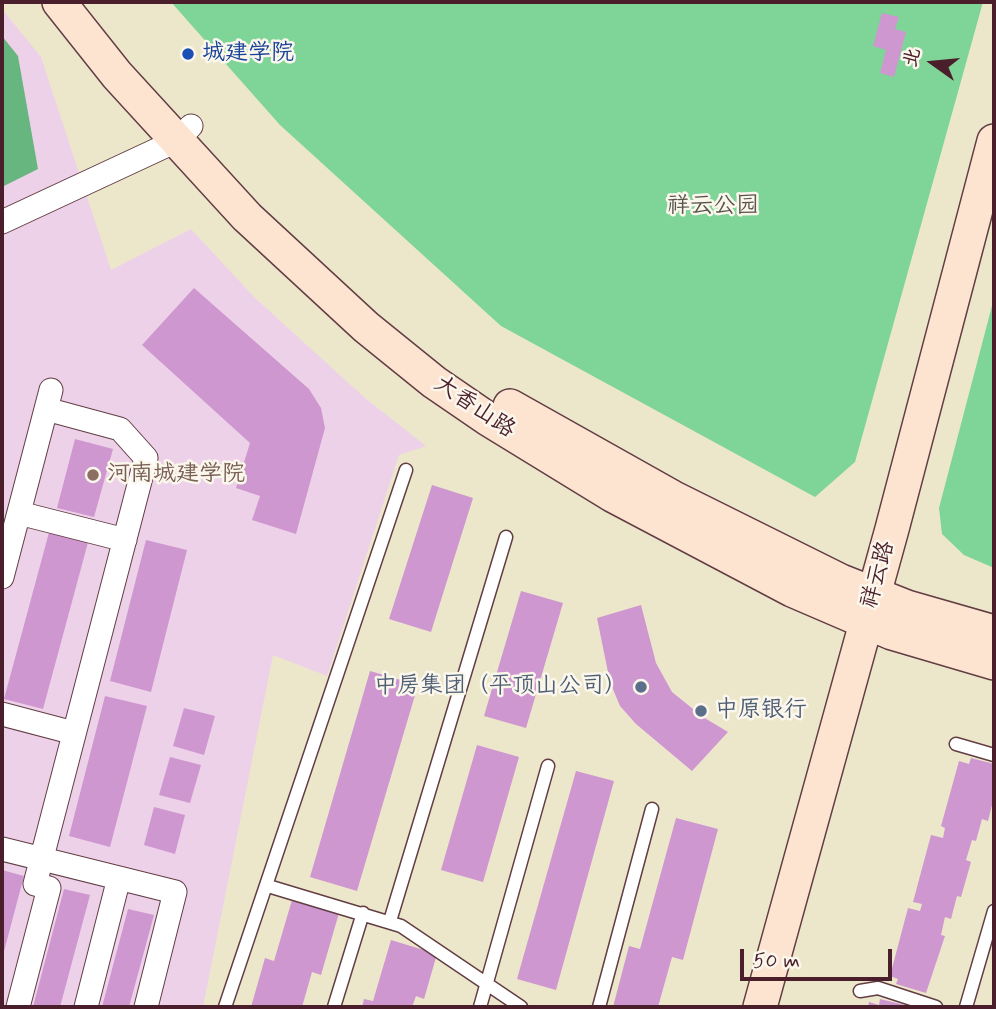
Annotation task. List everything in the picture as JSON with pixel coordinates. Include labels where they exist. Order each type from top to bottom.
[{"type":"main road","name":"大香山路","points":[[58,2],[183,134],[385,315],[460,374],[541,425],[870,609],[994,663]]},
{"type":"main road","name":"大香山路","points":[[86,2],[183,134]]},
{"type":"main road","name":"祥云路","points":[[760,1007],[870,609],[994,141]]},
{"type":"main road","name":"大香山路","points":[[870,609],[994,632]]},
{"type":"street","points":[[2,222],[183,134]]},
{"type":"street","points":[[2,576],[48,400],[120,429],[146,458],[35,884],[49,888],[18,1007]]},
{"type":"street","points":[[19,513],[125,540]]},
{"type":"street","points":[[2,714],[74,733]]},
{"type":"street","points":[[2,849],[175,892],[146,1007]]},
{"type":"street","points":[[86,1007],[119,878]]},
{"type":"lane","points":[[225,1007],[406,470]]},
{"type":"lane","points":[[390,921],[506,537]]},
{"type":"lane","points":[[956,744],[994,755]]},
{"type":"lane","points":[[480,1007],[548,766]]},
{"type":"lane","points":[[599,1007],[652,809]]},
{"type":"lane","points":[[268,886],[390,921],[415,934],[522,1007]]},
{"type":"lane","points":[[966,1007],[994,911]]},
{"type":"lane","points":[[334,1007],[363,913]]},
{"type":"lane","points":[[860,991],[878,988],[936,1007]]},
{"type":"shaded area","name":"河南城建学院","points":[[2,9],[41,57],[111,270],[191,229],[254,297],[365,398],[426,446],[399,455],[327,676],[273,655],[203,1007],[2,1007]]},
{"type":"green space","name":"祥云公园","points":[[171,2],[983,2],[855,462],[815,497],[501,326],[280,125]]},
{"type":"green space","points":[[2,36],[18,56],[38,169],[2,187]]},
{"type":"green space","points":[[994,298],[994,568],[964,555],[942,534],[939,508]]},
{"type":"building","points":[[882,13],[899,17],[895,29],[906,32],[894,77],[880,73],[886,50],[873,46]]},
{"type":"building","points":[[194,288],[309,389],[321,408],[325,428],[296,534],[252,520],[260,496],[236,488],[250,443],[142,345]]},
{"type":"building","points":[[75,439],[113,449],[94,517],[57,508]]},
{"type":"building","points":[[432,485],[473,498],[431,632],[389,619]]},
{"type":"building","points":[[51,525],[90,535],[43,709],[4,699]]},
{"type":"building","points":[[146,540],[187,550],[151,692],[110,681]]},
{"type":"building","points":[[521,591],[563,603],[526,728],[484,716]]},
{"type":"building","name":"中房集团（平顶山公司）","points":[[641,605],[656,663],[672,692],[703,717],[728,732],[692,771],[636,724],[620,706],[610,682],[597,618]]},
{"type":"building","points":[[370,671],[418,685],[357,891],[310,877]]},
{"type":"building","points":[[105,696],[147,706],[110,847],[69,836]]},
{"type":"building","points":[[184,708],[215,716],[204,755],[173,746]]},
{"type":"building","points":[[477,745],[519,757],[483,882],[441,870]]},
{"type":"building","points":[[170,757],[201,765],[190,803],[159,795]]},
{"type":"building","points":[[971,758],[994,764],[994,797],[988,821],[982,819],[976,841],[972,840],[966,860],[971,862],[961,897],[957,896],[951,919],[945,917],[941,935],[945,936],[926,993],[896,984],[898,979],[890,976],[908,908],[920,911],[922,904],[913,902],[931,835],[943,838],[945,828],[941,826],[959,761],[969,764]]},
{"type":"building","points":[[576,771],[614,781],[556,990],[517,979]]},
{"type":"building","points":[[154,807],[185,815],[175,854],[144,845]]},
{"type":"building","points":[[676,818],[718,829],[683,960],[672,957],[658,1007],[613,1007],[629,946],[640,949]]},
{"type":"building","points":[[2,870],[24,876],[3,955],[2,955]]},
{"type":"building","points":[[64,889],[90,895],[60,1007],[33,1007]]},
{"type":"building","points":[[292,900],[339,913],[321,975],[312,972],[302,1007],[251,1007],[265,958],[274,961]]},
{"type":"building","points":[[128,909],[154,915],[129,1007],[102,1007]]},
{"type":"building","points":[[391,940],[437,954],[424,999],[416,996],[412,1007],[362,1007],[364,999],[373,1001]]},
{"type":"building","points":[[880,999],[909,1007],[868,1007],[869,1002],[879,1005]]},
{"type":"place","name":"城建学院","points":[[188,54]]},
{"type":"place","name":"河南城建学院","points":[[93,475]]},
{"type":"place","name":"中房集团（平顶山公司）","points":[[641,687]]},
{"type":"place","name":"中原银行","points":[[701,711]]}]
